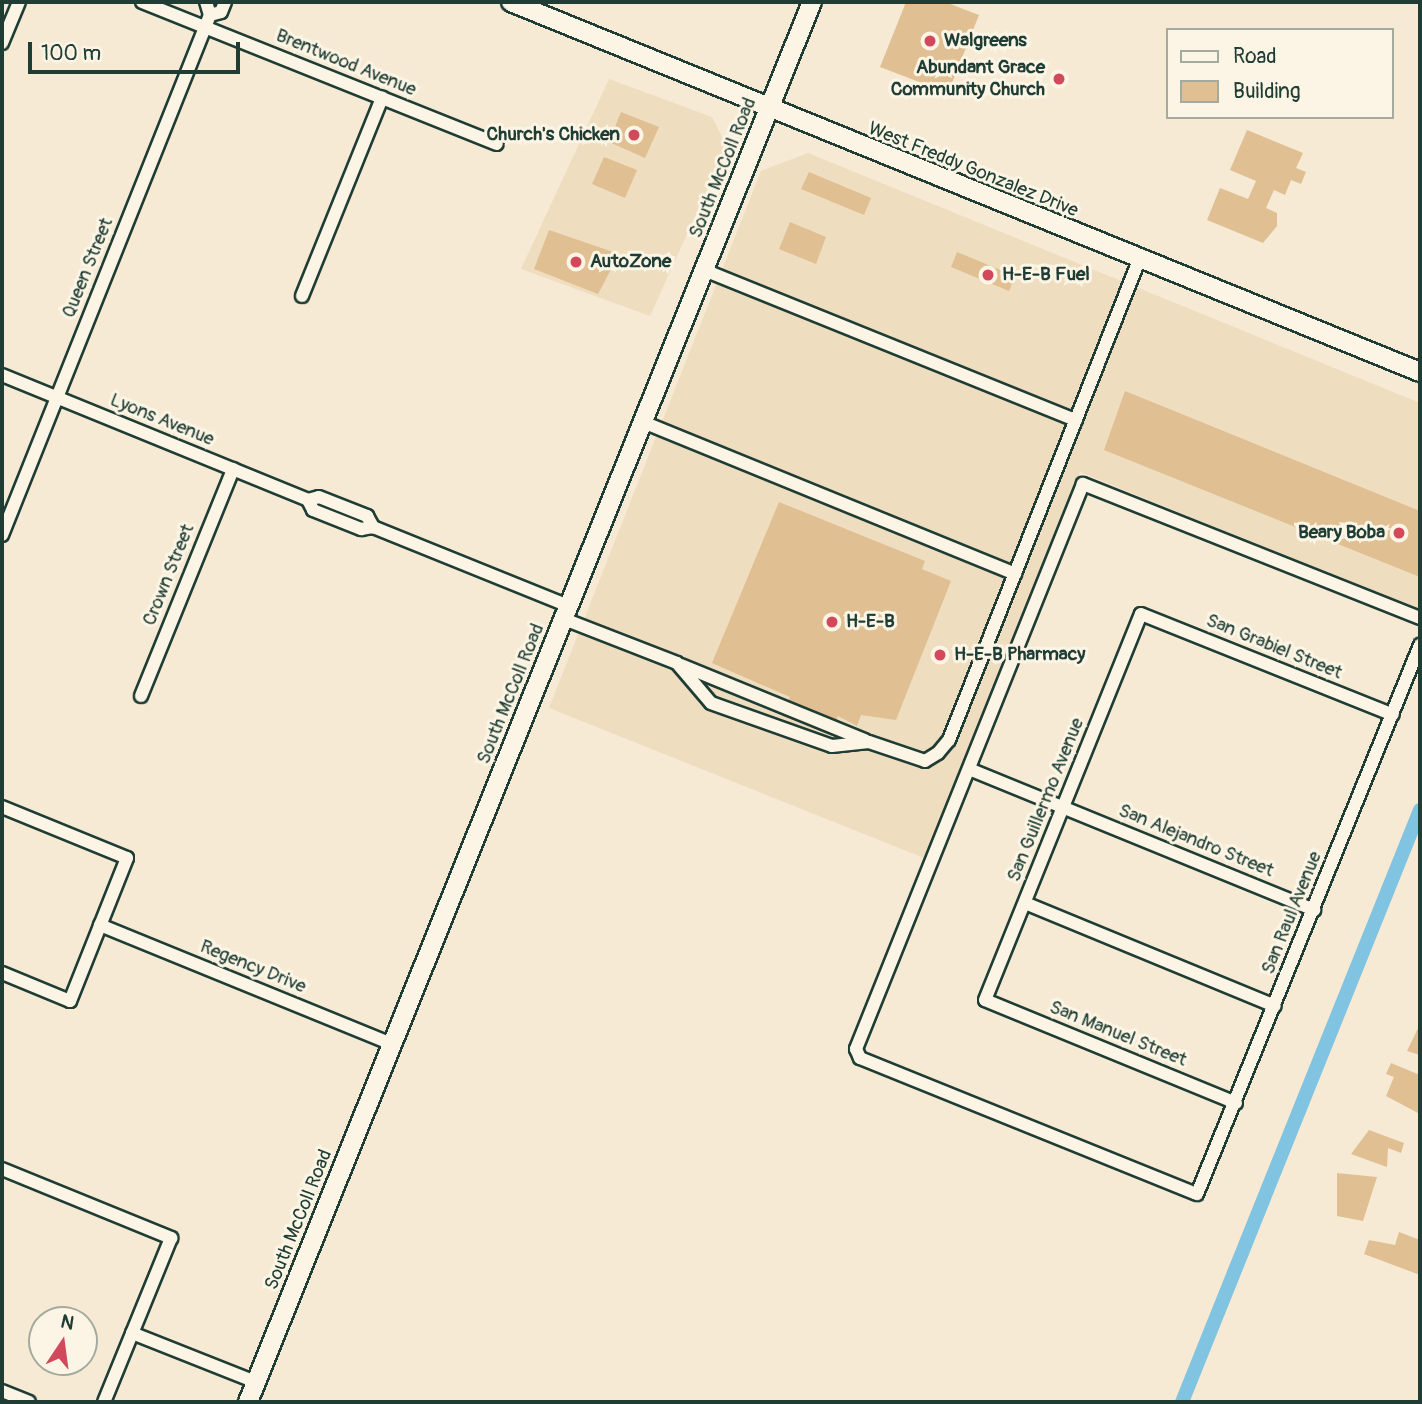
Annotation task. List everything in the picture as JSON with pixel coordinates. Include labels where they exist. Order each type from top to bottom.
[{"type":"main road","name":"West Freddy Gonzalez Drive","points":[[511,2],[769,111],[1420,372]]},
{"type":"main road","name":"South McColl Road","points":[[248,1402],[812,2]]},
{"type":"street","points":[[2,43],[19,2]]},
{"type":"street","name":"Brentwood Avenue","points":[[142,2],[207,15],[382,98],[497,144]]},
{"type":"street","name":"Queen Street","points":[[2,535],[207,15],[221,12],[225,2]]},
{"type":"street","points":[[302,296],[382,98]]},
{"type":"street","points":[[643,422],[1015,574],[1139,260]]},
{"type":"street","points":[[705,270],[1076,421]]},
{"type":"street","name":"Lyons Avenue","points":[[2,375],[308,500],[318,497],[367,516],[373,527],[677,663],[869,742],[925,761],[938,753],[1015,574]]},
{"type":"street","name":"Crown Street","points":[[141,695],[233,470]]},
{"type":"street","points":[[969,769],[1083,484],[1420,618]]},
{"type":"street","name":"San Grabiel Street","points":[[1141,614],[1392,715]]},
{"type":"street","name":"San Guillermo Avenue","points":[[985,1000],[1141,614]]},
{"type":"street","name":"San Raul Avenue","points":[[969,769],[856,1049],[860,1058],[1198,1194],[1420,645]]},
{"type":"street","points":[[677,663],[711,703],[832,746],[869,742]]},
{"type":"street","name":"San Alejandro Street","points":[[969,769],[1314,910]]},
{"type":"street","points":[[2,807],[127,858],[71,1000],[2,973]]},
{"type":"street","points":[[1025,903],[1275,1006]]},
{"type":"street","name":"Regency Drive","points":[[100,925],[392,1044]]},
{"type":"street","name":"San Manuel Street","points":[[985,1000],[1236,1103]]},
{"type":"street","points":[[2,1169],[171,1238],[104,1402]]},
{"type":"street","points":[[132,1333],[256,1382]]},
{"type":"street","points":[[2,1391],[29,1402]]},
{"type":"shaded area","points":[[609,79],[712,117],[727,146],[650,316],[521,269]]},
{"type":"shaded area","points":[[808,153],[1420,403],[1420,611],[1080,472],[924,858],[549,708],[761,171]]},
{"type":"building","name":"Walgreens","points":[[906,2],[945,2],[979,15],[948,93],[880,67]]},
{"type":"building","name":"Church's Chicken","points":[[621,112],[659,127],[645,158],[609,142]]},
{"type":"building","points":[[1247,130],[1303,153],[1296,168],[1306,172],[1301,184],[1291,180],[1285,195],[1274,190],[1266,208],[1277,213],[1277,226],[1263,243],[1207,220],[1220,188],[1248,199],[1256,181],[1230,170]]},
{"type":"building","points":[[604,157],[637,170],[625,198],[592,184]]},
{"type":"building","points":[[809,172],[871,198],[864,215],[801,189]]},
{"type":"building","points":[[790,222],[826,237],[816,264],[779,249]]},
{"type":"building","name":"AutoZone","points":[[549,230],[619,254],[598,294],[534,269]]},
{"type":"building","points":[[957,252],[1015,276],[1009,291],[951,267]]},
{"type":"building","points":[[1125,391],[1420,511],[1420,577],[1104,450]]},
{"type":"building","name":"H-E-B","points":[[779,502],[925,561],[922,569],[951,581],[896,720],[861,715],[857,726],[838,716],[831,733],[782,716],[790,697],[712,663]]},
{"type":"building","points":[[1420,1024],[1420,1055],[1407,1051]]},
{"type":"building","points":[[1391,1063],[1420,1075],[1418,1113],[1386,1096],[1394,1077],[1386,1074]]},
{"type":"building","points":[[1369,1130],[1404,1143],[1401,1153],[1388,1148],[1387,1167],[1351,1154]]},
{"type":"building","points":[[1337,1173],[1377,1177],[1363,1221],[1337,1216]]},
{"type":"building","points":[[1399,1232],[1420,1240],[1420,1275],[1364,1254],[1369,1240],[1395,1245]]},
{"type":"waterway","points":[[1182,1402],[1420,810]]},
{"type":"place","name":"Walgreens","points":[[930,41]]},
{"type":"place","name":"Abundant Grace Community Church","points":[[1059,79]]},
{"type":"place","name":"Church's Chicken","points":[[634,135]]},
{"type":"place","name":"AutoZone","points":[[576,262]]},
{"type":"place","name":"H-E-B Fuel","points":[[988,275]]},
{"type":"place","name":"Beary Boba","points":[[1399,533]]},
{"type":"place","name":"H-E-B","points":[[832,622]]},
{"type":"place","name":"H-E-B Pharmacy","points":[[940,655]]}]
